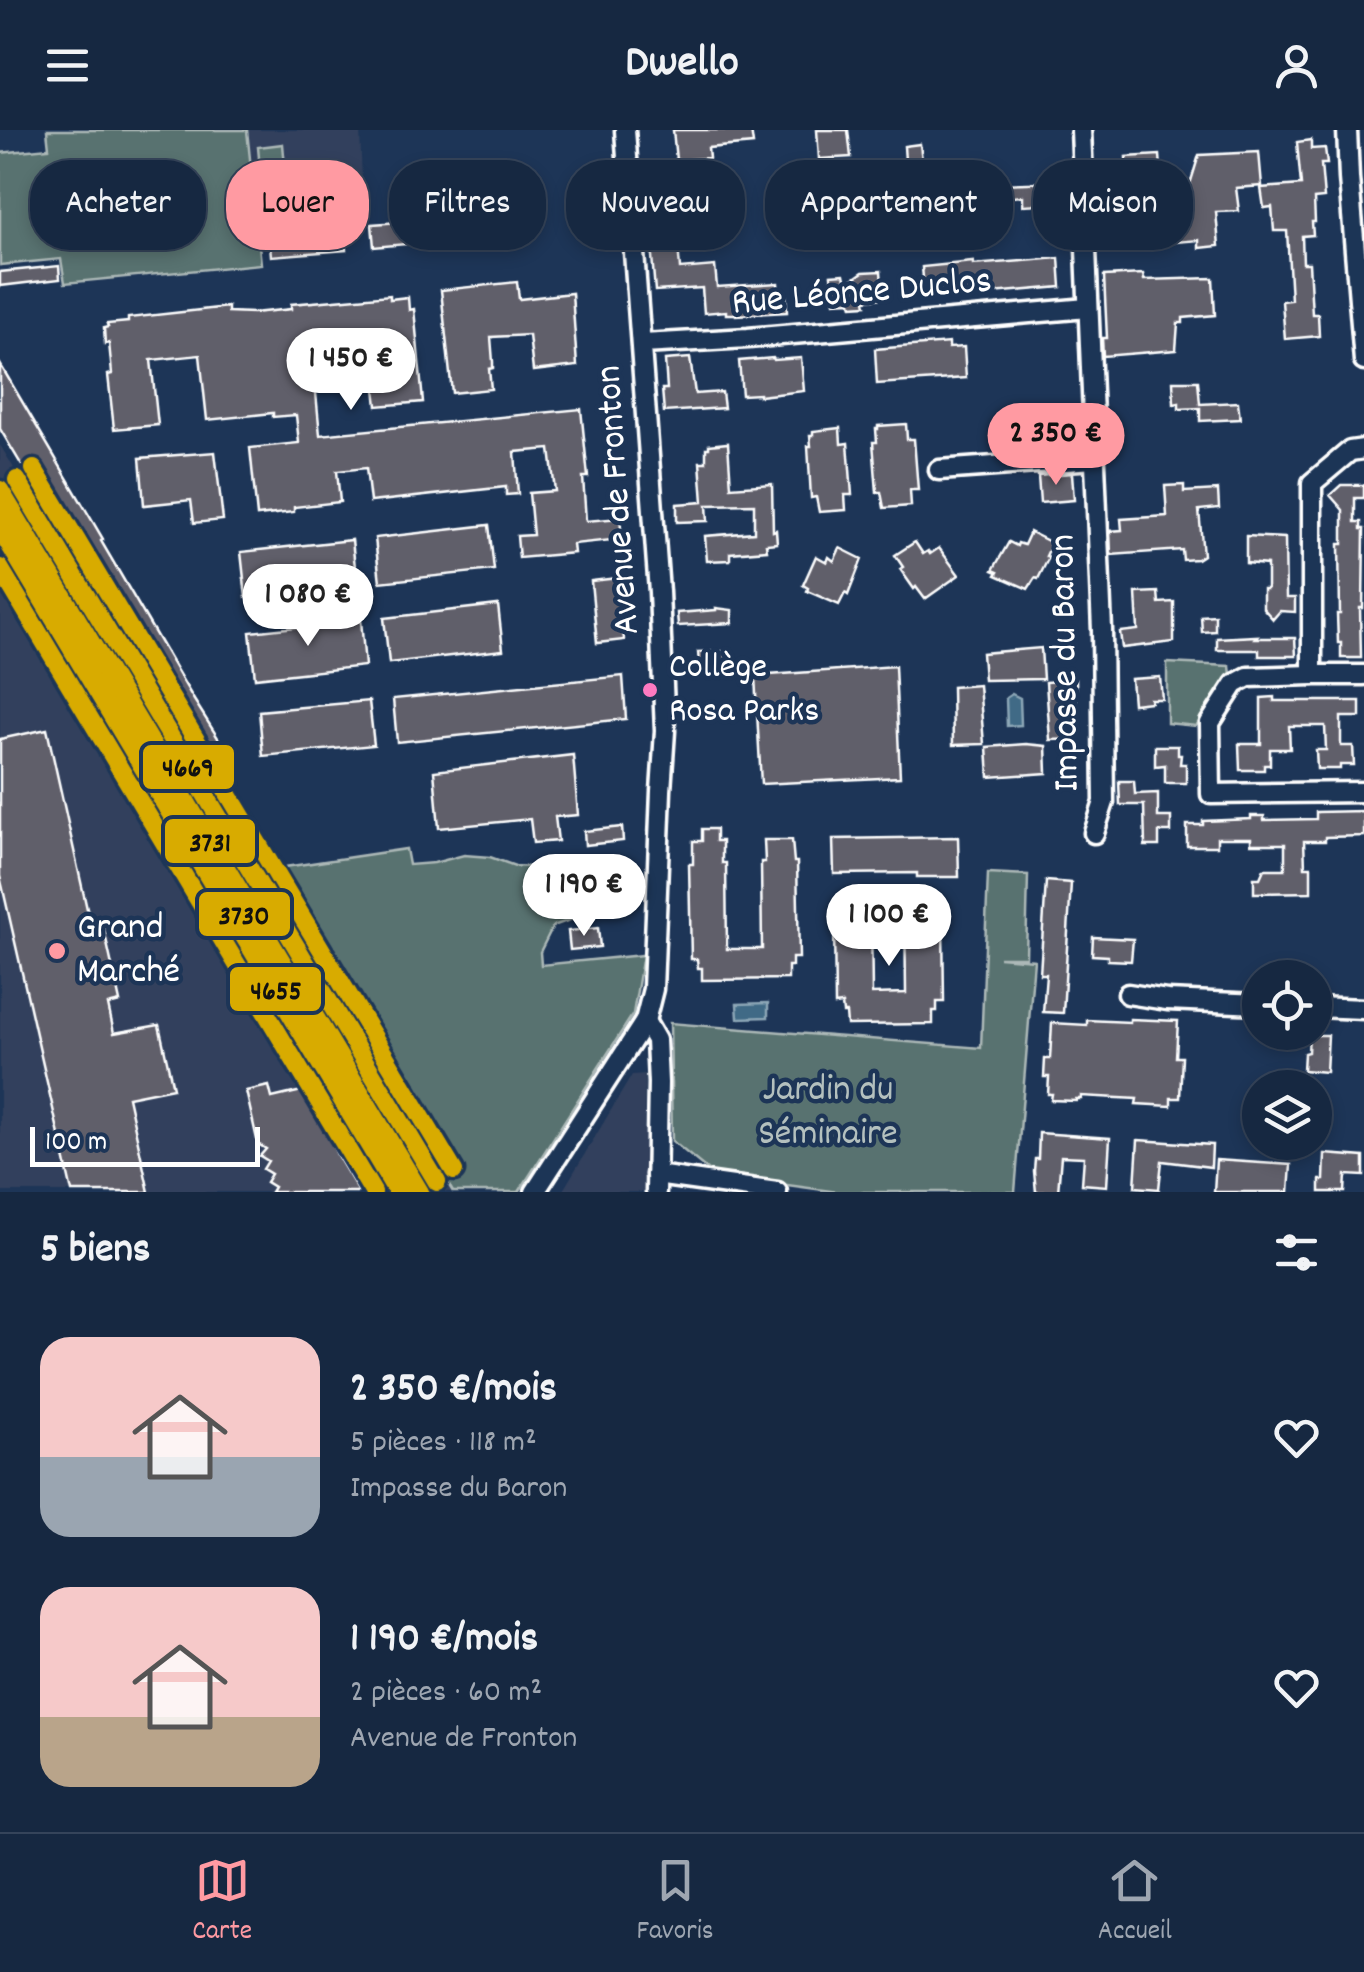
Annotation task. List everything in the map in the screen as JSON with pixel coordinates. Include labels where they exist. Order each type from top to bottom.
[{"type":"street","name":"Avenue de Fronton","points":[[535,1192],[645,1021],[653,990],[665,731],[660,592],[625,130]]},
{"type":"street","name":"Impasse du Baron","points":[[1081,130],[1102,630],[1104,802],[1094,834]]},
{"type":"street","points":[[1347,130],[1356,178],[1364,361]]},
{"type":"street","name":"Rue Léonce Duclos","points":[[642,344],[1087,308]]},
{"type":"street","points":[[1312,676],[1312,484],[1350,451],[1364,449]]},
{"type":"street","points":[[939,470],[1094,459]]},
{"type":"street","points":[[1364,675],[1248,677],[1235,684],[1210,724],[1211,794],[1364,792]]},
{"type":"street","points":[[1128,994],[1242,1003]]},
{"type":"street","points":[[1332,1007],[1364,1009]]},
{"type":"street","points":[[645,1021],[656,1040],[656,1183],[777,1192]]},
{"type":"shaded area","points":[[248,130],[360,130],[361,160],[251,160]]},
{"type":"shaded area","points":[[0,445],[204,783],[453,1192],[0,1192]]},
{"type":"shaded area","points":[[1012,694],[1020,698],[1021,725],[1007,726],[1006,698]]},
{"type":"shaded area","points":[[768,1003],[768,1017],[738,1018],[737,1004]]},
{"type":"shaded area","points":[[645,1074],[644,1192],[562,1192],[632,1075]]},
{"type":"green space","points":[[47,130],[247,130],[250,160],[226,160],[226,250],[260,250],[261,264],[65,283],[61,259],[0,265],[0,153],[49,148]]},
{"type":"green space","points":[[283,144],[284,160],[259,160],[258,147]]},
{"type":"green space","points":[[1167,663],[1230,666],[1231,675],[1196,726],[1167,723]]},
{"type":"green space","points":[[406,849],[409,865],[464,855],[490,857],[515,866],[577,870],[611,889],[615,904],[553,926],[540,952],[541,965],[643,955],[633,1014],[519,1192],[453,1192],[258,871]]},
{"type":"green space","name":"Jardin du Séminaire","points":[[988,873],[1028,875],[1026,957],[999,957],[1034,960],[1015,1192],[838,1192],[714,1175],[672,1141],[670,1023],[981,1048]]},
{"type":"building","points":[[673,130],[751,130],[753,144],[708,148],[709,158],[676,160]]},
{"type":"building","points":[[817,130],[848,130],[851,157],[819,159]]},
{"type":"building","points":[[1311,140],[1311,149],[1325,148],[1327,164],[1321,164],[1324,198],[1314,199],[1313,235],[1302,236],[1303,263],[1309,263],[1312,314],[1318,314],[1319,336],[1285,339],[1282,301],[1291,300],[1287,231],[1274,231],[1272,207],[1264,208],[1261,188],[1301,185],[1297,142]]},
{"type":"building","points":[[920,144],[922,160],[905,160],[904,146]]},
{"type":"building","points":[[1259,152],[1262,186],[1236,188],[1239,211],[1216,212],[1219,246],[1199,248],[1199,240],[1193,241],[1193,175],[1199,155]]},
{"type":"building","points":[[1160,155],[1160,160],[1126,160]]},
{"type":"building","points":[[1033,183],[1033,204],[1023,205],[1023,196],[1013,197],[1013,184]]},
{"type":"building","points":[[389,223],[389,246],[374,247],[372,224]]},
{"type":"building","points":[[270,250],[346,250],[271,256]]},
{"type":"building","points":[[652,250],[678,250],[680,269],[715,266],[717,287],[778,283],[779,297],[786,296],[787,312],[704,313],[702,288],[655,291]]},
{"type":"building","points":[[1059,258],[1061,287],[925,299],[922,267]]},
{"type":"building","points":[[59,266],[60,279],[0,286],[0,272]]},
{"type":"building","points":[[881,271],[883,298],[865,300],[866,305],[834,302],[831,275],[844,274],[846,284],[863,272]]},
{"type":"building","points":[[1143,274],[1144,280],[1213,278],[1215,315],[1183,318],[1183,323],[1178,323],[1176,350],[1103,356],[1102,338],[1107,338],[1104,276]]},
{"type":"building","points":[[517,282],[519,299],[572,293],[577,366],[533,371],[529,335],[491,337],[491,389],[452,393],[441,290]]},
{"type":"building","points":[[390,295],[390,299],[408,297],[409,310],[414,309],[423,402],[377,406],[370,344],[312,350],[320,435],[581,409],[588,477],[583,477],[586,521],[620,518],[622,539],[573,544],[574,553],[519,558],[517,536],[533,535],[529,493],[555,491],[550,449],[515,452],[518,494],[506,495],[506,487],[370,502],[366,468],[337,471],[340,502],[257,516],[250,448],[299,443],[296,415],[273,417],[273,413],[207,420],[200,355],[151,360],[158,425],[114,429],[109,343],[105,344],[107,324],[128,322],[128,318],[228,307],[228,312],[253,313],[291,309],[291,304]]},
{"type":"building","points":[[949,343],[949,348],[964,347],[966,378],[877,384],[875,349]]},
{"type":"building","points":[[690,358],[695,394],[722,392],[724,408],[664,412],[665,360]]},
{"type":"building","points":[[801,358],[804,391],[742,395],[739,361]]},
{"type":"building","points":[[0,364],[227,752],[208,763],[164,692],[159,695],[0,429]]},
{"type":"building","points":[[1173,381],[1198,381],[1200,404],[1238,402],[1240,419],[1200,421],[1200,408],[1179,409],[1179,403],[1174,404]]},
{"type":"building","points":[[1045,410],[1047,433],[1006,436],[1004,413]]},
{"type":"building","points":[[906,424],[907,439],[914,439],[918,490],[910,490],[911,506],[884,508],[881,492],[877,492],[873,442],[877,442],[876,429]]},
{"type":"building","points":[[840,428],[841,444],[848,443],[852,495],[845,495],[846,510],[819,512],[816,497],[811,498],[810,435],[813,431]]},
{"type":"building","points":[[728,443],[731,487],[772,484],[777,543],[766,544],[767,550],[730,553],[730,560],[707,561],[705,536],[754,532],[754,504],[707,505],[708,521],[677,522],[677,504],[703,502],[700,462],[706,462],[706,448]]},
{"type":"building","points":[[215,452],[223,520],[194,523],[191,500],[144,505],[140,458]]},
{"type":"building","points":[[1072,473],[1074,500],[1040,503],[1038,476]]},
{"type":"building","points":[[1184,485],[1184,492],[1218,490],[1219,508],[1199,510],[1203,555],[1183,560],[1182,550],[1111,555],[1110,531],[1122,530],[1121,519],[1167,516],[1165,486]]},
{"type":"building","points":[[1341,485],[1364,485],[1364,498],[1355,498],[1355,522],[1361,522],[1364,529],[1361,658],[1341,658],[1338,643],[1343,510],[1330,495]]},
{"type":"building","points":[[489,525],[494,570],[380,582],[375,538]]},
{"type":"building","points":[[1030,532],[1052,543],[1038,579],[1028,589],[993,570],[1009,542],[1024,545]]},
{"type":"building","points":[[1246,536],[1285,538],[1286,598],[1295,598],[1295,612],[1280,611],[1273,619],[1263,608],[1267,565],[1246,563]]},
{"type":"building","points":[[352,540],[357,585],[246,597],[241,552]]},
{"type":"building","points":[[915,542],[923,554],[939,548],[959,575],[925,599],[900,569],[903,567],[895,555]]},
{"type":"building","points":[[840,548],[862,559],[848,595],[845,593],[839,605],[807,591],[803,585],[816,556],[834,561]]},
{"type":"building","points":[[618,578],[624,640],[597,643],[591,581]]},
{"type":"building","points":[[1158,592],[1159,603],[1174,602],[1174,642],[1122,648],[1120,632],[1138,630],[1136,593]]},
{"type":"building","points":[[498,605],[503,650],[389,663],[384,618]]},
{"type":"building","points":[[732,610],[732,623],[678,626],[677,613]]},
{"type":"building","points":[[1215,615],[1215,631],[1202,632],[1201,616]]},
{"type":"building","points":[[361,620],[365,666],[255,678],[250,632]]},
{"type":"building","points":[[1217,638],[1295,638],[1296,656],[1259,656],[1259,650],[1217,650]]},
{"type":"building","points":[[1041,648],[1043,679],[984,680],[982,653]]},
{"type":"building","points":[[726,651],[727,676],[700,677],[698,652]]},
{"type":"building","points":[[895,666],[900,777],[761,784],[755,676]]},
{"type":"building","points":[[623,676],[626,719],[397,742],[393,699]]},
{"type":"building","points":[[1160,677],[1162,699],[1133,704],[1131,679]]},
{"type":"building","points":[[1076,680],[1078,739],[1050,740],[1046,682]]},
{"type":"building","points":[[979,685],[984,744],[953,745],[952,687]]},
{"type":"building","points":[[1274,697],[1274,701],[1360,701],[1360,717],[1341,717],[1341,746],[1353,746],[1354,765],[1317,769],[1316,750],[1326,750],[1325,726],[1289,726],[1290,749],[1270,749],[1270,765],[1264,765],[1264,770],[1240,770],[1239,744],[1261,744],[1261,698]]},
{"type":"building","points":[[369,701],[374,745],[263,756],[259,711]]},
{"type":"building","name":"Grand Marché","points":[[47,729],[91,927],[103,925],[120,1002],[108,1005],[114,1033],[159,1025],[173,1088],[128,1097],[149,1192],[72,1192],[0,876],[0,739]]},
{"type":"building","points":[[1046,746],[1047,773],[989,777],[987,747]]},
{"type":"building","points":[[1155,746],[1178,746],[1180,764],[1186,764],[1186,783],[1165,783],[1165,765],[1155,766]]},
{"type":"building","points":[[573,755],[578,815],[555,817],[558,841],[533,843],[530,819],[439,828],[434,771]]},
{"type":"building","points":[[1119,781],[1134,781],[1135,794],[1158,793],[1158,817],[1171,817],[1171,832],[1159,832],[1159,846],[1145,846],[1144,805],[1120,805]]},
{"type":"building","points":[[1364,811],[1364,836],[1304,841],[1305,867],[1311,867],[1311,892],[1254,893],[1254,878],[1260,878],[1264,869],[1285,869],[1285,844],[1217,838],[1217,846],[1187,846],[1187,825],[1203,825],[1203,821],[1251,816],[1264,816],[1264,820],[1316,819],[1316,812]]},
{"type":"building","points":[[622,827],[623,841],[585,845],[584,831]]},
{"type":"building","points":[[702,829],[716,829],[716,841],[722,841],[727,949],[762,949],[764,840],[792,840],[797,862],[799,958],[792,958],[788,979],[702,980],[702,968],[698,968],[697,959],[691,959],[689,864],[693,864],[693,841],[702,841]]},
{"type":"building","points":[[958,837],[959,877],[834,874],[833,839]]},
{"type":"building","points":[[1046,881],[1071,883],[1063,1013],[1043,1012],[1046,974],[1040,974]]},
{"type":"building","points":[[905,907],[938,907],[939,921],[943,921],[944,1002],[937,1002],[933,1024],[847,1025],[842,1004],[835,1005],[834,922],[838,922],[838,908],[871,908],[872,994],[906,993]]},
{"type":"building","points":[[598,928],[600,947],[570,950],[568,931]]},
{"type":"building","points":[[1093,937],[1133,939],[1131,961],[1092,955]]},
{"type":"building","points":[[1087,1020],[1178,1021],[1176,1057],[1182,1057],[1180,1098],[1171,1098],[1171,1106],[1136,1104],[1137,1099],[1081,1096],[1076,1101],[1051,1100],[1049,1077],[1044,1077],[1045,1059],[1050,1059],[1052,1023],[1087,1025]]},
{"type":"building","points":[[1327,1050],[1326,1070],[1303,1070],[1304,1053]]},
{"type":"building","points":[[269,1086],[272,1098],[306,1090],[359,1192],[271,1192],[274,1187],[266,1182],[271,1174],[263,1169],[268,1161],[260,1156],[266,1149],[258,1144],[246,1091]]},
{"type":"building","points":[[1039,1133],[1110,1138],[1107,1186],[1082,1184],[1084,1157],[1061,1156],[1058,1192],[1036,1192],[1034,1171]]},
{"type":"building","points":[[1138,1140],[1212,1145],[1211,1167],[1162,1161],[1159,1189],[1135,1187]]},
{"type":"building","points":[[1332,1155],[1364,1157],[1364,1176],[1346,1175],[1345,1192],[1320,1192],[1320,1180],[1324,1180],[1325,1160],[1332,1160]]},
{"type":"building","points":[[1216,1160],[1291,1165],[1289,1192],[1214,1192]]},
{"type":"transit line","points":[[34,469],[454,1171]]},
{"type":"transit line","name":"4669","points":[[17,480],[437,1182]]},
{"type":"transit line","name":"3731","points":[[0,490],[420,1192]]},
{"type":"transit line","name":"3730","points":[[0,508],[411,1192]]},
{"type":"transit line","name":"4655","points":[[0,529],[397,1192]]},
{"type":"transit line","points":[[0,568],[373,1192]]},
{"type":"place","name":"Collège Rosa Parks","points":[[650,690]]},
{"type":"place","name":"Grand Marché","points":[[57,951]]}]
